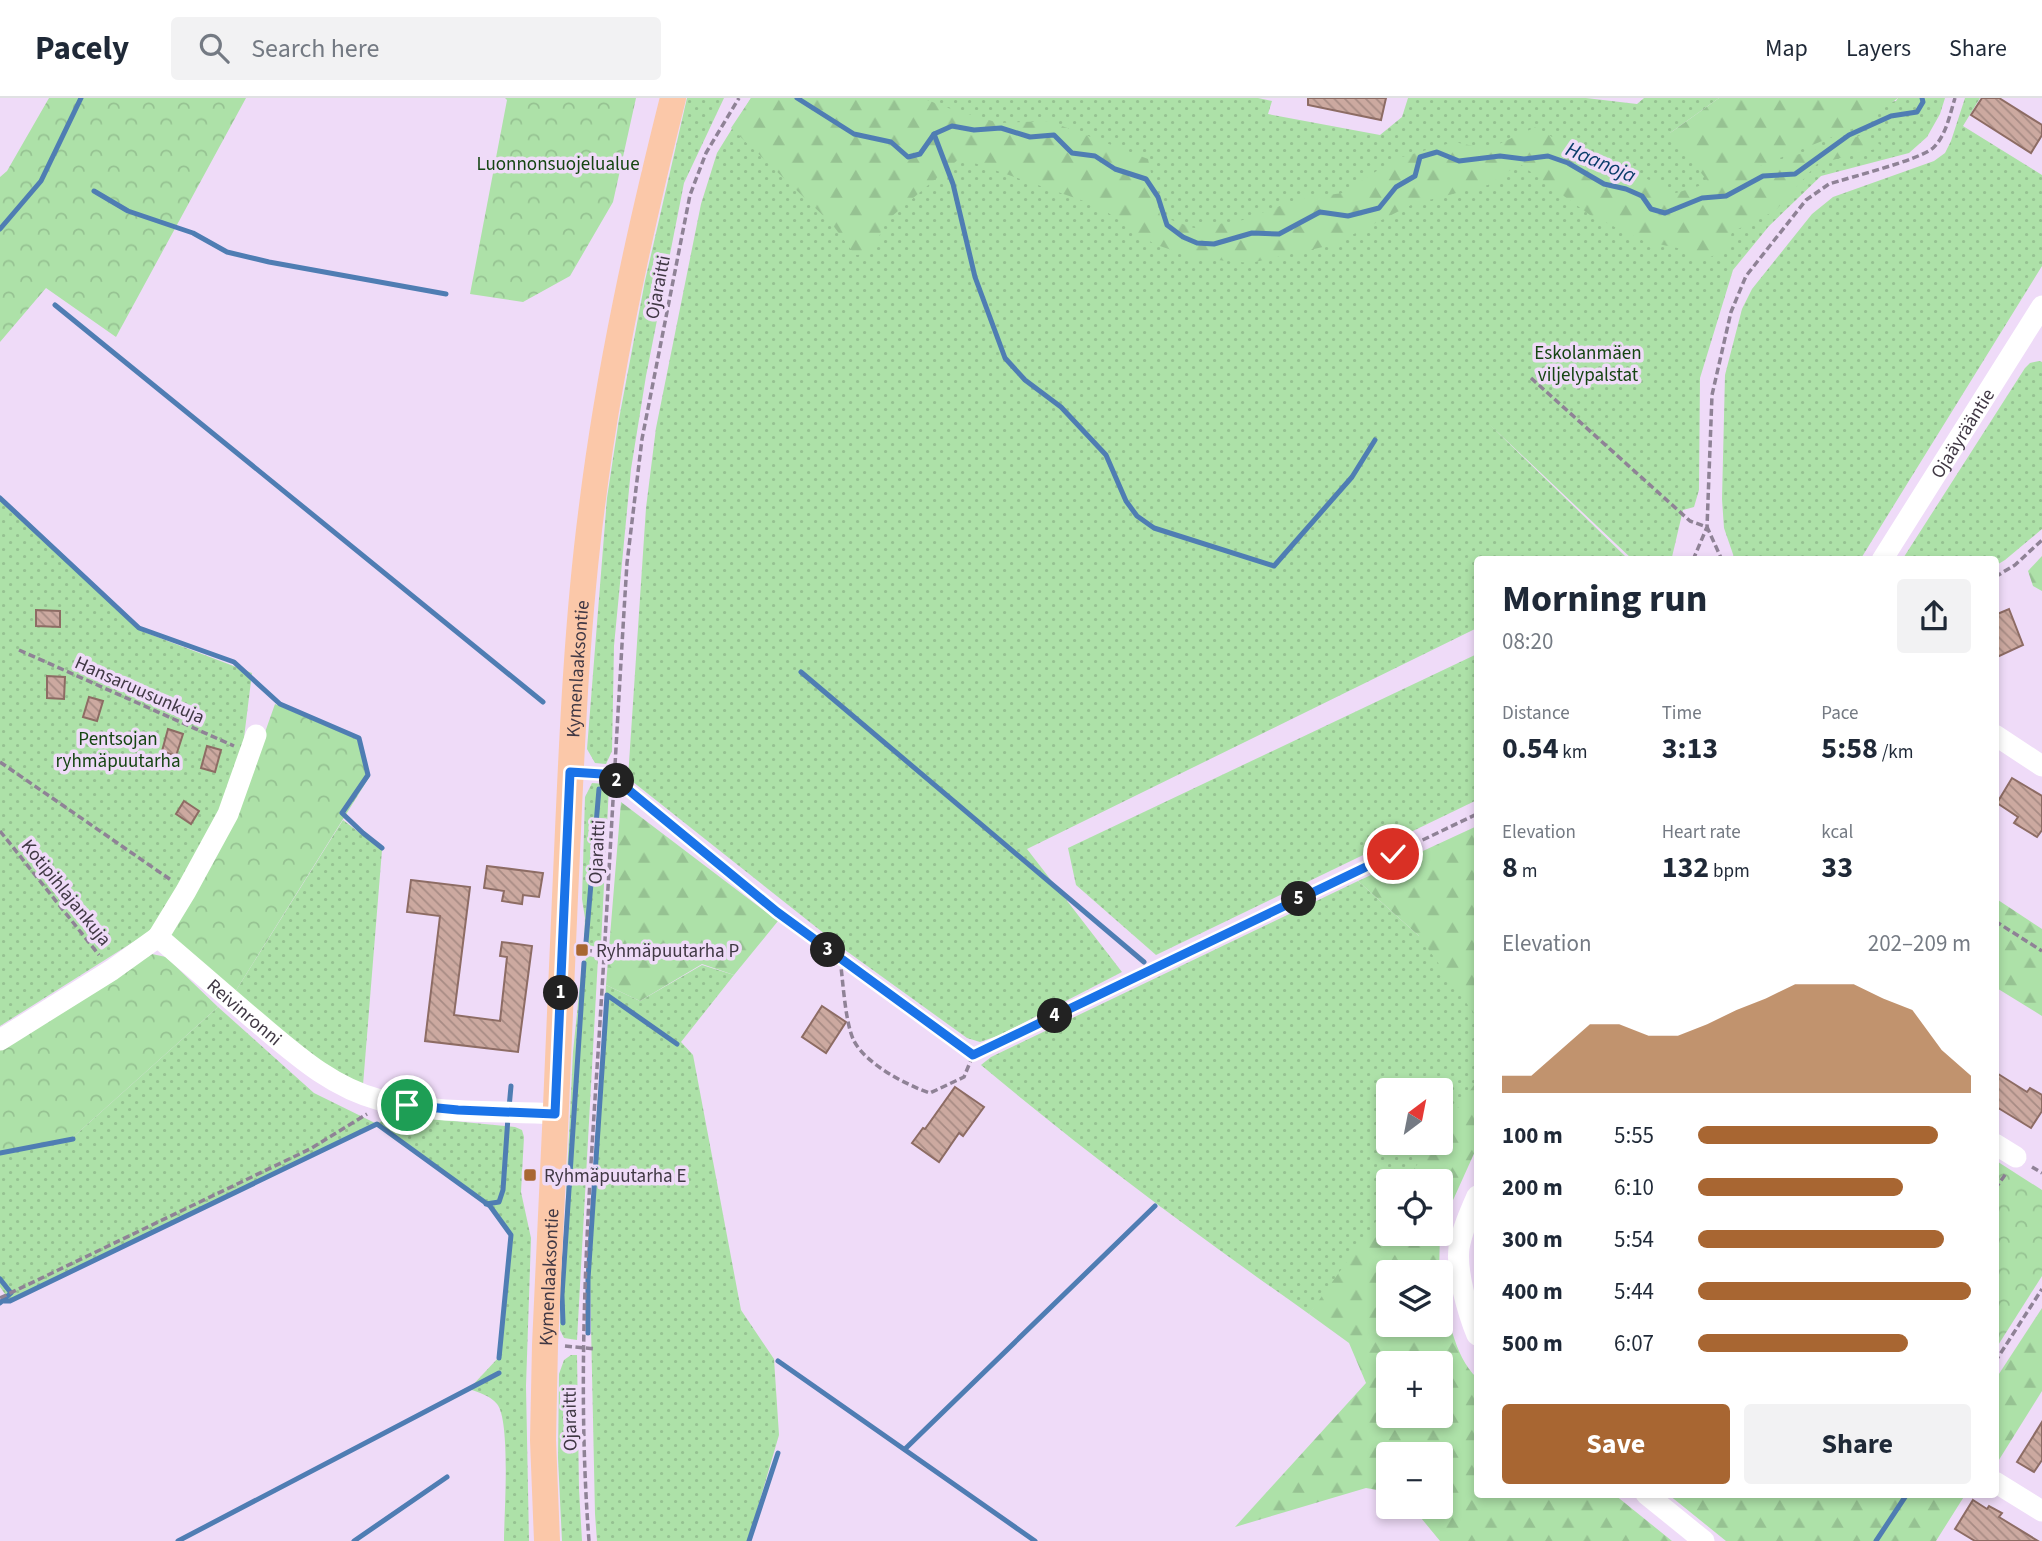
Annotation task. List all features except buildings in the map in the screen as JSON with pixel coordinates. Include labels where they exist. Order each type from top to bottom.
[{"type":"main road","name":"Kymenlaaksontie","points":[[547,1541],[543,1440],[545,1345],[570,772],[579,632],[602,434],[626,299],[673,98]]},
{"type":"street","name":"Ojaäyrääntie","points":[[1885,556],[2033,340],[2042,306]]},
{"type":"street","points":[[1999,738],[2042,766]]},
{"type":"street","points":[[0,1040],[112,971],[158,937],[228,814],[253,744]]},
{"type":"street","name":"Reivinronni","points":[[158,937],[309,1066],[346,1087],[383,1101],[458,1110],[555,1114]]},
{"type":"street","points":[[1999,1146],[2016,1157]]},
{"type":"street","points":[[1474,1203],[1459,1250],[1464,1295],[1474,1326]]},
{"type":"street","points":[[1999,1484],[2042,1511]]},
{"type":"street","points":[[1651,1498],[1704,1541]]},
{"type":"path","name":"Ojaraitti","points":[[589,1541],[582,1420],[582,1346],[588,1206],[632,500],[690,195],[706,153],[739,98]]},
{"type":"path","points":[[1695,556],[1707,527],[1714,383],[1731,312],[1746,276],[1806,200],[1817,192],[1829,184],[1918,156],[1933,148],[1944,133],[1955,98]]},
{"type":"path","points":[[1531,378],[1690,521],[1707,527],[1720,556]]},
{"type":"path","points":[[1999,575],[2015,565],[2042,540]]},
{"type":"path","name":"Hansaruusunkuja","points":[[19,650],[253,744]]},
{"type":"path","points":[[0,762],[186,891]]},
{"type":"path","points":[[570,772],[602,774],[614,778],[777,912],[973,1055]]},
{"type":"path","points":[[840,959],[853,1038],[863,1054],[909,1086],[930,1093],[964,1077],[973,1055],[1474,815]]},
{"type":"path","name":"Kotipihlajankuja","points":[[0,831],[112,971]]},
{"type":"path","points":[[1999,924],[2042,951]]},
{"type":"path","points":[[582,950],[604,953]]},
{"type":"path","points":[[0,1298],[310,1149],[356,1122],[383,1101]]},
{"type":"path","points":[[1999,1356],[2042,1289]]},
{"type":"path","points":[[545,1345],[597,1349]]},
{"type":"green space","points":[[49,98],[246,98],[116,337],[46,288],[0,342],[0,177],[7,171]]},
{"type":"green space","name":"Luonnonsuojelualue","points":[[505,98],[636,98],[613,202],[570,276],[523,302],[470,294],[507,100]]},
{"type":"green space","points":[[687,98],[724,98],[684,183],[646,376],[631,469],[614,646],[612,751],[606,764],[595,763],[587,749],[607,498],[645,281]]},
{"type":"green space","name":"Eskolanmäen viljelypalstat","points":[[751,98],[1258,98],[1272,101],[1268,114],[1380,135],[1402,117],[1408,98],[1586,98],[1637,104],[1644,98],[1719,98],[1670,133],[1896,101],[1898,98],[1945,98],[1940,114],[1927,137],[1909,153],[1821,176],[1769,226],[1733,270],[1700,378],[1699,490],[1694,507],[1683,510],[1672,556],[1629,556],[1489,424],[1625,556],[1474,556],[1474,629],[1027,849],[1122,972],[1000,1035],[980,1042],[967,1038],[845,950],[628,778],[646,508],[656,428],[701,204],[717,153]]},
{"type":"green space","points":[[751,98],[922,98],[999,123],[1049,121],[1148,159],[1160,216],[1194,228],[1243,220],[1298,199],[1343,193],[1395,159],[1454,142],[1488,149],[1536,127],[1594,163],[1620,166],[1676,193],[1709,183],[1670,133],[1719,98],[1898,98],[1857,127],[1760,166],[1866,134],[1883,147],[1817,164],[1775,211],[1732,232],[1727,249],[1700,262],[1687,250],[1644,241],[1590,215],[1520,164],[1488,185],[1413,204],[1332,245],[1250,263],[1195,258],[1154,244],[1098,206],[960,158],[884,223],[873,254],[855,255],[832,224],[731,128]]},
{"type":"green space","points":[[1965,98],[1980,98],[1963,126],[2042,175],[2042,266],[1862,556],[1734,556],[1724,528],[1722,499],[1725,375],[1742,309],[1752,289],[1812,214],[1833,197],[1934,161],[1945,153]]},
{"type":"green space","points":[[2042,362],[2042,529],[1999,564],[1999,556],[1905,556],[2025,368],[2030,363]]},
{"type":"green space","name":"Pentsojan ryhmäpuutarha","points":[[0,497],[144,632],[252,673],[242,754],[220,815],[154,929],[0,1026]]},
{"type":"green space","points":[[2042,556],[2042,591],[2033,586],[2028,571]]},
{"type":"green space","points":[[1474,655],[1474,801],[1156,955],[1076,885],[1068,848]]},
{"type":"green space","points":[[275,704],[357,739],[370,776],[235,992],[174,945],[169,929],[236,814]]},
{"type":"green space","points":[[592,783],[609,786],[601,944],[597,947],[584,944],[585,918],[582,899],[585,797]]},
{"type":"green space","points":[[621,802],[778,921],[734,975],[702,964],[640,1001],[606,985]]},
{"type":"green space","points":[[343,820],[382,850],[363,1085],[320,1063],[235,992]]},
{"type":"green space","points":[[1474,827],[1474,1014],[1419,936],[1358,881]]},
{"type":"green space","points":[[1358,881],[1419,936],[1474,933],[1474,1120],[1453,1145],[1453,1078],[1376,1078],[1376,1155],[1444,1155],[1432,1169],[1376,1169],[1376,1235],[1309,1314],[1142,1193],[981,1065],[991,1057]]},
{"type":"green space","points":[[1999,901],[2042,929],[2042,1016],[1999,989]]},
{"type":"green space","points":[[152,954],[166,957],[218,1007],[71,1139],[0,1154],[0,1048]]},
{"type":"green space","points":[[588,956],[598,958],[577,1340],[564,1338],[560,1322],[573,1052],[582,965]]},
{"type":"green space","points":[[702,965],[734,975],[681,1042],[693,1055],[741,1310],[774,1359],[779,1435],[748,1541],[597,1541],[590,1278],[606,985],[640,1001]]},
{"type":"green space","points":[[218,1007],[314,1093],[377,1124],[10,1301],[0,1287],[0,1154],[71,1139]]},
{"type":"green space","points":[[1474,1085],[1474,1154],[1453,1200],[1453,1169],[1414,1169],[1424,1155],[1453,1155],[1453,1114]]},
{"type":"green space","points":[[391,1115],[515,1127],[522,1130],[524,1137],[521,1192],[531,1238],[526,1386],[529,1541],[504,1541],[505,1448],[501,1414],[497,1404],[491,1399],[469,1389],[499,1357],[511,1235],[490,1206],[377,1124]]},
{"type":"green space","points":[[1999,1163],[2042,1190],[2042,1276],[1999,1344]]},
{"type":"green space","points":[[1376,1222],[1376,1246],[1440,1246],[1439,1260],[1376,1260],[1376,1337],[1453,1337],[1453,1333],[1462,1358],[1474,1375],[1474,1498],[1619,1498],[1672,1541],[1440,1541],[1422,1519],[1453,1519],[1453,1442],[1376,1442],[1376,1490],[1366,1488],[1235,1527],[1366,1383],[1349,1343],[1309,1314]]},
{"type":"green space","points":[[2042,1308],[2042,1391],[1999,1460],[1999,1374]]},
{"type":"green space","points":[[571,1355],[577,1355],[582,1541],[562,1541],[558,1458],[559,1374],[564,1360]]},
{"type":"green space","points":[[1673,1498],[1963,1498],[1936,1541],[1726,1541]]},
{"type":"waterway","points":[[0,229],[41,181],[81,98]]},
{"type":"waterway","name":"Haanoja","points":[[797,98],[854,134],[891,142],[908,157],[920,154],[934,134],[952,126],[974,130],[1001,128],[1030,137],[1054,135],[1072,153],[1095,156],[1115,169],[1146,179],[1158,197],[1167,225],[1197,243],[1214,244],[1252,233],[1279,234],[1320,212],[1348,216],[1379,208],[1396,187],[1415,176],[1420,157],[1437,152],[1459,161],[1500,156],[1524,159],[1548,156],[1568,163],[1604,184],[1642,196],[1651,209],[1665,213],[1702,198],[1726,196],[1763,176],[1795,174],[1849,135],[1891,116],[1917,112],[1923,102],[1922,98]]},
{"type":"waterway","points":[[934,134],[953,184],[975,277],[1005,358],[1025,380],[1061,407],[1106,455],[1126,501],[1137,516],[1154,528],[1274,566],[1352,477],[1375,440]]},
{"type":"waterway","points":[[94,191],[128,211],[193,233],[227,252],[446,294]]},
{"type":"waterway","points":[[55,305],[543,702]]},
{"type":"waterway","points":[[0,498],[139,628],[234,662],[280,704],[359,738],[368,775],[342,813],[382,848]]},
{"type":"waterway","points":[[801,672],[1144,962]]},
{"type":"waterway","points":[[586,942],[599,789]]},
{"type":"waterway","points":[[563,1323],[562,1295],[584,963]]},
{"type":"waterway","points":[[588,1333],[588,1279],[607,995],[677,1044]]},
{"type":"waterway","points":[[509,1108],[511,1086]]},
{"type":"waterway","points":[[486,1204],[499,1202],[503,1190],[508,1117]]},
{"type":"waterway","points":[[4,1301],[10,1301],[377,1124],[490,1206],[511,1235],[499,1358]]},
{"type":"waterway","points":[[0,1153],[73,1139]]},
{"type":"waterway","points":[[905,1449],[1155,1206]]},
{"type":"waterway","points":[[0,1279],[11,1293],[0,1303]]},
{"type":"waterway","points":[[778,1361],[1035,1541]]},
{"type":"waterway","points":[[178,1541],[499,1373]]},
{"type":"waterway","points":[[749,1541],[778,1453]]},
{"type":"waterway","points":[[354,1541],[447,1477]]},
{"type":"waterway","points":[[1876,1541],[1904,1498]]},
{"type":"place","name":"Ryhmäpuutarha P","points":[[582,950]]},
{"type":"place","name":"Ryhmäpuutarha E","points":[[530,1175]]},
{"type":"route","points":[[407,1105],[555,1114],[570,772],[602,774],[614,778],[777,912],[973,1055],[1393,854]]}]
